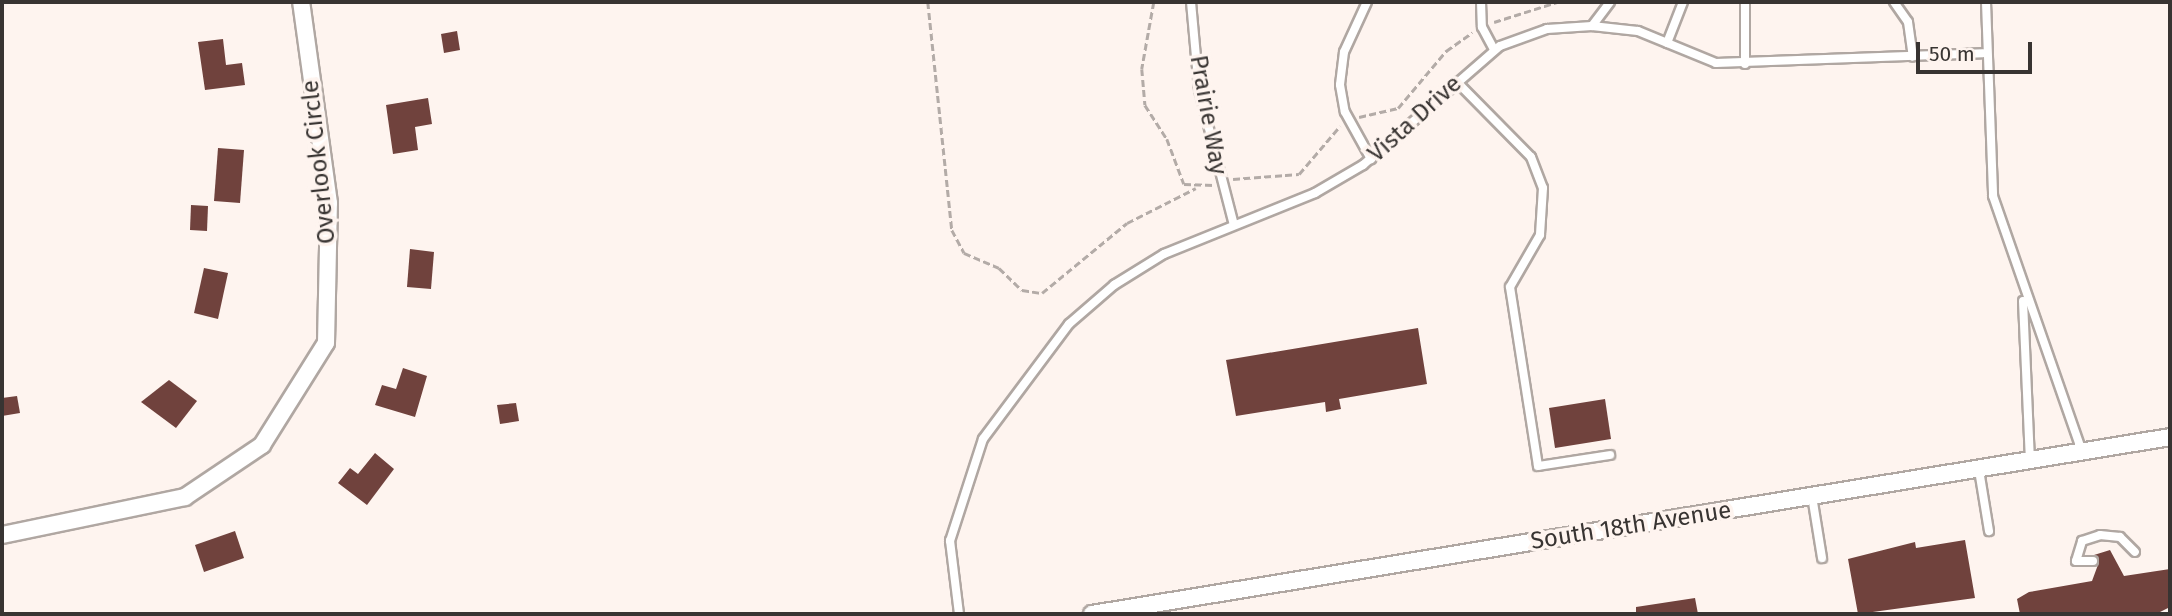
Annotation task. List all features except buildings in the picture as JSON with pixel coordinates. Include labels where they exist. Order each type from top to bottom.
[{"type":"street","name":"Overlook Circle","points":[[2,535],[185,497],[262,445],[326,343],[329,203],[301,2]]},
{"type":"street","name":"South 18th Avenue","points":[[1092,614],[1979,470],[2170,436]]},
{"type":"lane","name":"Prairie Way","points":[[1191,2],[1199,90],[1220,183],[1234,225]]},
{"type":"lane","points":[[1367,2],[1341,66],[1349,121],[1371,159]]},
{"type":"lane","points":[[1482,2],[1482,27],[1494,50]]},
{"type":"lane","points":[[1592,26],[1610,2]]},
{"type":"lane","points":[[1667,43],[1683,2]]},
{"type":"lane","points":[[1745,2],[1745,64]]},
{"type":"lane","points":[[1894,2],[1908,22],[1913,57]]},
{"type":"lane","points":[[1986,2],[1983,54],[1993,196],[2023,295],[2057,370],[2083,452]]},
{"type":"lane","name":"Vista Drive","points":[[959,614],[950,541],[983,439],[1012,392],[1069,324],[1114,285],[1164,254],[1315,193],[1371,159],[1494,50],[1547,29],[1592,26],[1667,43],[1716,63],[1983,54]]},
{"type":"lane","points":[[1457,82],[1531,157],[1543,188],[1540,235],[1510,287],[1538,466],[1609,455]]},
{"type":"lane","points":[[2023,295],[2030,461]]},
{"type":"lane","points":[[1979,470],[1989,531]]},
{"type":"lane","points":[[1812,496],[1822,558]]},
{"type":"lane","points":[[2093,561],[2076,561],[2082,541],[2100,535],[2120,537],[2135,552]]},
{"type":"path","points":[[928,2],[952,230],[964,253],[999,268],[1022,290],[1042,293],[1126,223],[1196,188],[1254,174],[1276,180],[1298,174],[1333,130],[1349,121],[1398,108],[1446,51],[1482,27],[1557,2]]},
{"type":"path","points":[[1154,2],[1143,97],[1181,178],[1196,188]]},
{"type":"path","points":[[1545,2],[1545,8]]}]
